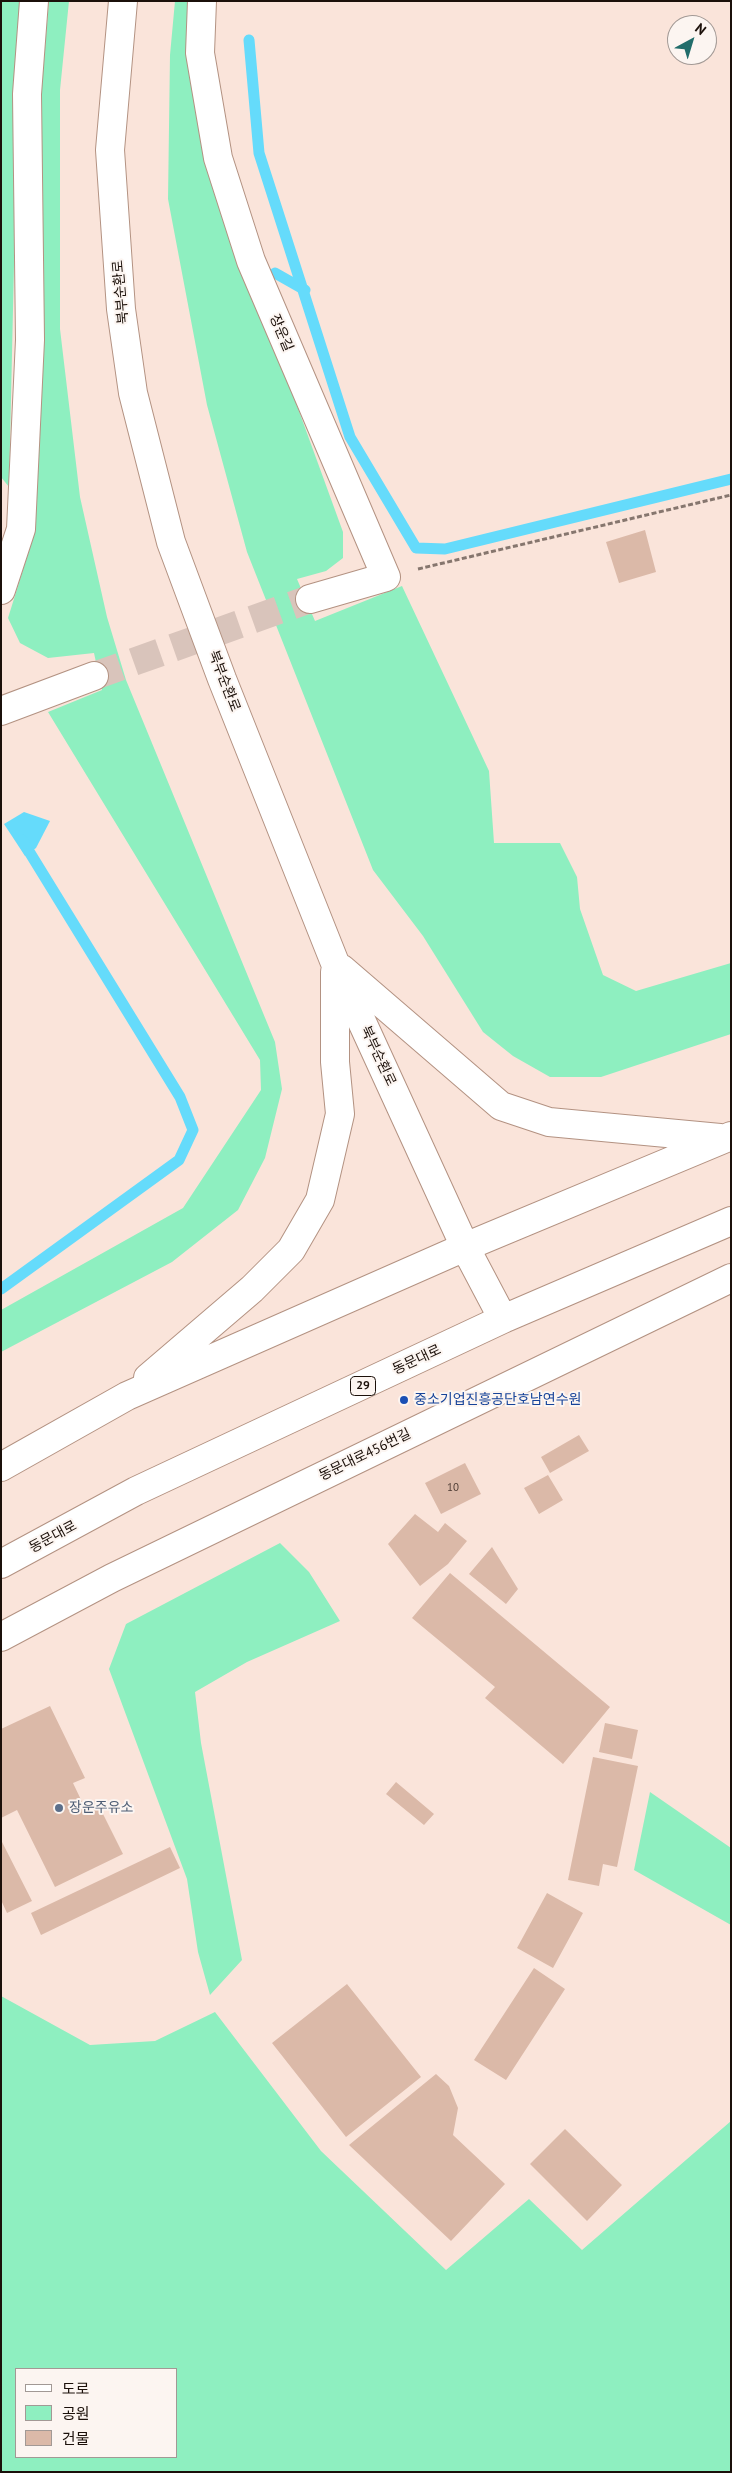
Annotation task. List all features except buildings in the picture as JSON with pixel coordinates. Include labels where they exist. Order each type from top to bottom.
[{"type":"main road","points":[[1,590],[20,529],[30,340],[27,94],[34,1]]},
{"type":"main road","name":"북부순환로","points":[[123,1],[110,150],[121,309],[133,393],[172,542],[222,679],[335,963],[465,1246],[503,1319]]},
{"type":"main road","name":"장운길","points":[[202,1],[200,53],[218,158],[251,261],[386,577]]},
{"type":"main road","points":[[310,599],[386,577]]},
{"type":"main road","points":[[1,711],[94,676]]},
{"type":"main road","points":[[335,963],[501,1106],[549,1122],[727,1137]]},
{"type":"main road","points":[[127,1396],[252,1289],[291,1250],[320,1200],[340,1114],[335,1062],[335,963]]},
{"type":"main road","points":[[1,1467],[127,1396],[465,1246],[727,1137]]},
{"type":"main road","name":"동문대로","points":[[1,1564],[136,1491],[503,1319],[731,1221]]},
{"type":"main road","name":"동문대로456번길","points":[[1,1637],[112,1578],[731,1278]]},
{"type":"path","points":[[386,577],[731,495]]},
{"type":"green space","points":[[1,1],[23,1],[18,87],[9,487],[1,477]]},
{"type":"green space","points":[[49,1],[69,1],[60,90],[60,329],[80,497],[107,617],[126,680],[275,1042],[282,1089],[265,1158],[238,1210],[172,1262],[1,1352],[1,1310],[183,1208],[261,1090],[260,1060],[48,712],[102,690],[94,653],[48,658],[20,643],[8,618],[33,538],[40,332],[41,95]]},
{"type":"green space","points":[[175,1],[191,1],[209,164],[343,532],[343,558],[326,571],[297,579],[315,621],[402,586],[489,771],[494,843],[560,843],[577,877],[580,909],[603,975],[636,991],[731,963],[731,1034],[601,1077],[550,1077],[513,1056],[483,1032],[423,936],[373,870],[247,552],[207,405],[168,199],[170,55]]},
{"type":"green space","points":[[280,1543],[309,1572],[340,1621],[247,1662],[195,1692],[201,1743],[242,1960],[210,1995],[198,1952],[187,1879],[109,1669],[126,1624]]},
{"type":"green space","points":[[650,1792],[731,1848],[731,1925],[634,1870]]},
{"type":"green space","points":[[1,1996],[90,2045],[155,2041],[215,2012],[321,2151],[446,2270],[529,2199],[582,2250],[731,2121],[731,2472],[1,2472]]},
{"type":"water","points":[[24,812],[50,821],[36,848],[25,856],[4,824]]},
{"type":"waterway","points":[[249,40],[259,153],[350,437],[416,548],[445,549],[731,479]]},
{"type":"waterway","points":[[275,273],[305,290]]},
{"type":"waterway","points":[[1,1289],[179,1160],[193,1130],[180,1097],[22,840]]},
{"type":"tunnel","points":[[94,676],[310,599]]},
{"type":"place","name":"중소기업진흥공단호남연수원","points":[[404,1400]]},
{"type":"place","name":"장운주유소","points":[[59,1808]]}]
